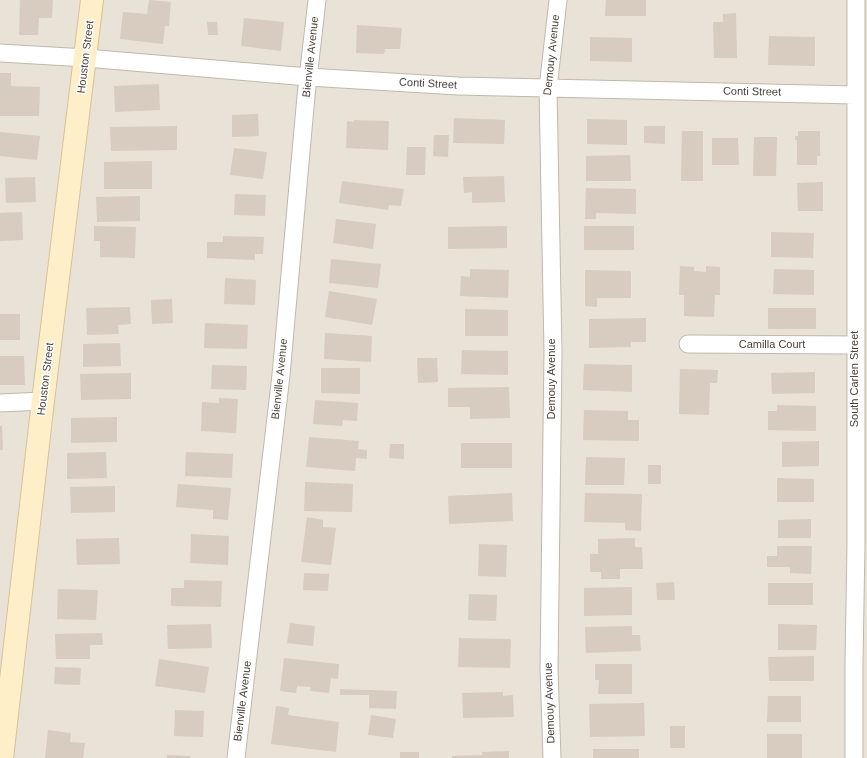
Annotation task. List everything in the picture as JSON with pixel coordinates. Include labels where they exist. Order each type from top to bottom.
[{"type":"street","name":"Houston Street","points":[[2,758],[43,401],[92,0]]},
{"type":"street","name":"Bienville Avenue","points":[[236,758],[280,376],[308,77],[317,0]]},
{"type":"street","name":"Demouy Avenue","points":[[552,758],[549,669],[553,352],[548,88],[558,0]]},
{"type":"street","name":"South Carlen Street","points":[[854,758],[854,661],[861,544],[861,446],[855,345],[856,0]]},
{"type":"street","name":"Conti Street","points":[[0,53],[86,58],[308,77],[458,86],[856,95]]},
{"type":"street","name":"Camilla Court","points":[[688,344],[855,345]]},
{"type":"street","points":[[0,403],[43,401]]},
{"type":"shaded area","points":[[0,0],[867,0],[867,758],[0,758]]},
{"type":"building","points":[[20,0],[53,0],[52,18],[39,18],[38,35],[19,35]]},
{"type":"building","points":[[149,0],[171,2],[169,26],[165,26],[163,44],[120,39],[123,12],[147,14]]},
{"type":"building","points":[[606,0],[646,0],[646,16],[605,16]]},
{"type":"building","points":[[736,13],[737,58],[714,58],[713,22],[723,22],[723,14]]},
{"type":"building","points":[[244,18],[284,22],[281,51],[241,46]]},
{"type":"building","points":[[207,22],[217,22],[218,35],[208,35]]},
{"type":"building","points":[[357,25],[402,28],[400,49],[385,49],[384,54],[356,53]]},
{"type":"building","points":[[769,36],[815,37],[815,66],[768,65]]},
{"type":"building","points":[[590,37],[632,38],[632,62],[590,61]]},
{"type":"building","points":[[0,73],[11,73],[11,86],[40,87],[39,116],[0,116]]},
{"type":"building","points":[[159,84],[160,110],[115,112],[114,86]]},
{"type":"building","points":[[258,114],[259,136],[232,137],[232,115]]},
{"type":"building","points":[[454,118],[505,120],[504,144],[453,143]]},
{"type":"building","points":[[587,119],[627,120],[627,145],[587,144]]},
{"type":"building","points":[[354,120],[389,121],[388,150],[346,148],[347,121],[354,122]]},
{"type":"building","points":[[177,126],[177,150],[111,151],[110,127]]},
{"type":"building","points":[[644,126],[665,126],[665,144],[644,143]]},
{"type":"building","points":[[682,131],[703,131],[703,181],[681,181]]},
{"type":"building","points":[[798,131],[820,131],[820,156],[817,156],[817,165],[797,165],[797,140],[795,140],[795,136],[798,136]]},
{"type":"building","points":[[0,132],[40,136],[37,160],[0,156]]},
{"type":"building","points":[[434,135],[449,135],[448,157],[433,156]]},
{"type":"building","points":[[754,137],[777,137],[776,176],[753,176]]},
{"type":"building","points":[[712,138],[738,138],[739,165],[712,165]]},
{"type":"building","points":[[407,147],[426,147],[425,175],[406,175]]},
{"type":"building","points":[[234,148],[267,152],[263,179],[230,175]]},
{"type":"building","points":[[630,155],[631,181],[586,181],[586,156]]},
{"type":"building","points":[[152,161],[152,189],[104,189],[104,162]]},
{"type":"building","points":[[504,176],[505,202],[472,203],[472,192],[464,193],[463,177]]},
{"type":"building","points":[[35,177],[36,202],[6,203],[5,178]]},
{"type":"building","points":[[342,181],[404,189],[401,206],[389,205],[388,210],[339,203]]},
{"type":"building","points":[[823,182],[823,211],[798,211],[797,183]]},
{"type":"building","points":[[586,188],[636,189],[636,214],[596,213],[596,219],[585,219]]},
{"type":"building","points":[[235,194],[266,195],[265,216],[234,215]]},
{"type":"building","points":[[140,196],[140,221],[97,222],[96,197]]},
{"type":"building","points":[[22,212],[23,240],[0,241],[0,213]]},
{"type":"building","points":[[336,219],[376,224],[373,249],[333,243]]},
{"type":"building","points":[[94,226],[136,227],[135,258],[100,257],[100,241],[94,241]]},
{"type":"building","points":[[507,226],[507,248],[448,249],[448,227]]},
{"type":"building","points":[[584,226],[634,226],[634,250],[584,250]]},
{"type":"building","points":[[771,232],[814,233],[813,258],[771,257]]},
{"type":"building","points":[[223,236],[264,237],[263,254],[255,254],[255,260],[207,258],[207,242],[223,242]]},
{"type":"building","points":[[331,259],[381,264],[378,288],[329,283]]},
{"type":"building","points":[[680,266],[694,267],[694,271],[706,272],[706,266],[720,267],[720,295],[715,295],[714,317],[684,316],[684,295],[679,295]]},
{"type":"building","points":[[470,269],[509,270],[508,298],[460,296],[461,276],[470,277]]},
{"type":"building","points":[[774,269],[814,270],[814,295],[773,294]]},
{"type":"building","points":[[585,270],[631,271],[631,298],[597,298],[597,307],[585,306]]},
{"type":"building","points":[[225,278],[256,280],[255,305],[224,304]]},
{"type":"building","points":[[329,291],[377,299],[372,325],[325,317]]},
{"type":"building","points":[[172,299],[173,323],[152,324],[151,300]]},
{"type":"building","points":[[130,307],[131,324],[118,325],[119,334],[87,335],[86,308]]},
{"type":"building","points":[[768,308],[816,308],[816,329],[768,329]]},
{"type":"building","points":[[465,309],[508,310],[508,336],[465,336]]},
{"type":"building","points":[[0,314],[20,314],[20,340],[0,340]]},
{"type":"building","points":[[646,318],[646,342],[631,342],[631,347],[589,348],[589,319]]},
{"type":"building","points":[[205,323],[248,325],[247,349],[204,348]]},
{"type":"building","points":[[325,333],[372,336],[371,362],[324,359]]},
{"type":"building","points":[[120,343],[121,366],[83,367],[83,344]]},
{"type":"building","points":[[462,350],[508,351],[508,375],[461,374]]},
{"type":"building","points":[[0,356],[24,356],[25,385],[0,385]]},
{"type":"building","points":[[417,358],[437,358],[438,382],[418,383]]},
{"type":"building","points":[[584,364],[632,365],[632,392],[583,390]]},
{"type":"building","points":[[212,365],[247,366],[246,390],[211,389]]},
{"type":"building","points":[[321,368],[360,368],[360,394],[321,393]]},
{"type":"building","points":[[680,369],[718,370],[717,383],[710,383],[709,415],[679,414]]},
{"type":"building","points":[[815,372],[815,393],[772,394],[771,373]]},
{"type":"building","points":[[131,373],[131,399],[81,400],[80,374]]},
{"type":"building","points":[[509,387],[510,418],[470,419],[470,407],[448,407],[448,388]]},
{"type":"building","points":[[219,398],[238,399],[236,433],[201,431],[202,402],[219,403]]},
{"type":"building","points":[[315,400],[358,403],[357,421],[343,420],[342,426],[313,424]]},
{"type":"building","points":[[777,405],[816,406],[816,431],[768,430],[768,411],[777,411]]},
{"type":"building","points":[[584,410],[628,411],[628,420],[639,420],[639,441],[583,440]]},
{"type":"building","points":[[117,417],[117,442],[71,443],[71,418]]},
{"type":"building","points":[[0,426],[2,426],[3,450],[0,450]]},
{"type":"building","points":[[309,437],[359,441],[358,449],[367,450],[367,459],[356,458],[355,471],[306,467]]},
{"type":"building","points":[[819,441],[819,466],[782,467],[782,442]]},
{"type":"building","points":[[461,443],[512,443],[512,468],[461,468]]},
{"type":"building","points":[[390,444],[404,444],[404,459],[389,458]]},
{"type":"building","points":[[106,452],[107,478],[67,479],[67,453]]},
{"type":"building","points":[[186,452],[233,454],[232,478],[185,476]]},
{"type":"building","points":[[586,457],[625,458],[624,485],[585,485]]},
{"type":"building","points":[[648,465],[661,465],[661,484],[648,484]]},
{"type":"building","points":[[777,478],[814,479],[814,502],[777,502]]},
{"type":"building","points":[[305,482],[353,484],[352,512],[304,511]]},
{"type":"building","points":[[178,484],[231,488],[228,520],[213,519],[213,510],[176,507]]},
{"type":"building","points":[[115,486],[115,512],[71,513],[70,487]]},
{"type":"building","points":[[512,493],[513,521],[449,524],[448,496]]},
{"type":"building","points":[[585,493],[642,494],[641,531],[625,530],[625,523],[584,522]]},
{"type":"building","points":[[307,517],[323,520],[323,527],[336,528],[331,565],[301,562]]},
{"type":"building","points":[[811,519],[811,538],[778,538],[778,520]]},
{"type":"building","points":[[191,534],[229,536],[228,565],[190,563]]},
{"type":"building","points":[[119,538],[120,564],[77,565],[76,539]]},
{"type":"building","points":[[635,538],[635,547],[642,547],[643,569],[620,569],[620,579],[601,579],[601,572],[590,572],[590,554],[598,554],[598,539]]},
{"type":"building","points":[[479,544],[507,545],[506,577],[478,576]]},
{"type":"building","points":[[777,546],[812,546],[811,574],[790,573],[790,567],[767,567],[767,556],[777,556]]},
{"type":"building","points":[[304,573],[329,574],[328,591],[303,590]]},
{"type":"building","points":[[184,580],[222,581],[221,607],[171,606],[171,588],[184,588]]},
{"type":"building","points":[[674,582],[675,600],[657,600],[656,583]]},
{"type":"building","points":[[768,583],[813,583],[813,605],[768,605]]},
{"type":"building","points":[[632,587],[632,615],[584,616],[584,588]]},
{"type":"building","points":[[58,589],[98,590],[96,620],[57,619]]},
{"type":"building","points":[[469,594],[497,595],[496,621],[468,620]]},
{"type":"building","points":[[290,623],[315,626],[313,646],[287,643]]},
{"type":"building","points":[[211,624],[212,648],[168,649],[167,625]]},
{"type":"building","points":[[778,624],[817,625],[816,650],[778,650]]},
{"type":"building","points":[[632,626],[632,635],[640,635],[641,651],[586,653],[585,627]]},
{"type":"building","points":[[102,633],[103,645],[90,645],[90,659],[56,659],[55,634]]},
{"type":"building","points":[[459,638],[511,639],[510,668],[458,667]]},
{"type":"building","points":[[814,656],[814,681],[769,681],[768,657]]},
{"type":"building","points":[[284,658],[339,664],[338,679],[331,678],[329,693],[310,691],[311,687],[297,686],[296,693],[280,691]]},
{"type":"building","points":[[159,659],[209,667],[205,693],[155,686]]},
{"type":"building","points":[[595,664],[632,664],[632,694],[598,694],[599,680],[595,680]]},
{"type":"building","points":[[55,667],[81,668],[80,685],[54,684]]},
{"type":"building","points":[[340,689],[397,691],[396,709],[369,708],[369,695],[340,695]]},
{"type":"building","points":[[503,692],[503,696],[513,695],[514,717],[463,718],[462,693]]},
{"type":"building","points":[[768,696],[801,696],[801,722],[767,722]]},
{"type":"building","points":[[644,703],[645,736],[590,737],[589,704]]},
{"type":"building","points":[[276,706],[289,708],[288,715],[339,722],[336,752],[271,744]]},
{"type":"building","points":[[175,710],[204,711],[203,737],[174,736]]},
{"type":"building","points":[[371,715],[396,719],[393,738],[368,735]]},
{"type":"building","points":[[670,726],[685,726],[685,748],[670,748]]},
{"type":"building","points":[[48,730],[71,733],[70,742],[85,743],[83,758],[45,758]]},
{"type":"building","points":[[767,734],[802,734],[802,758],[767,758]]},
{"type":"building","points":[[593,749],[639,749],[639,758],[593,758]]},
{"type":"building","points":[[509,751],[509,758],[452,758],[452,756],[482,755],[482,752]]},
{"type":"building","points":[[400,752],[419,752],[419,758],[400,758]]},
{"type":"building","points":[[167,755],[190,756],[190,758],[167,758]]}]
